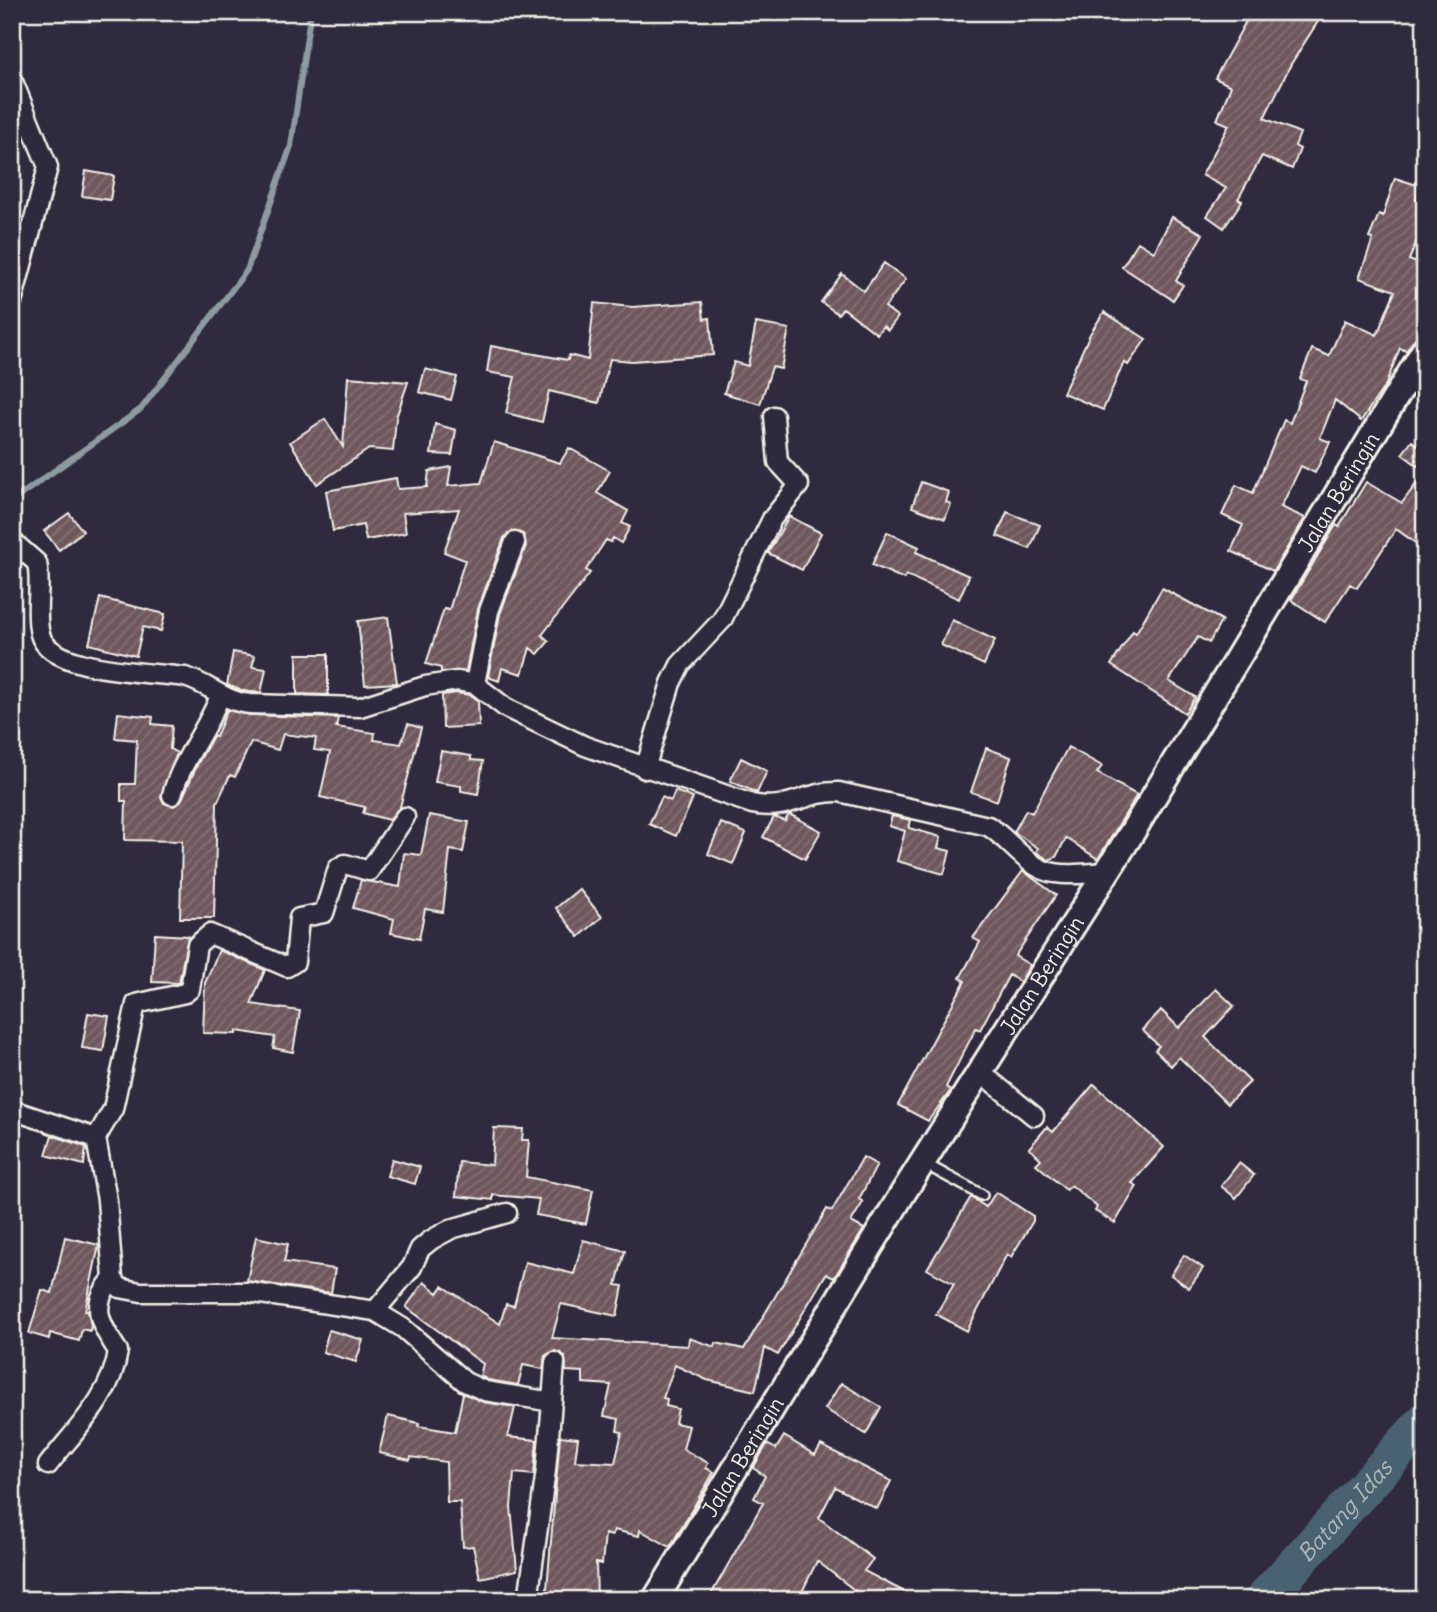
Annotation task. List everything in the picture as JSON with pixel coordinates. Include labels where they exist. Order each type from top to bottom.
[{"type":"street","points":[[12,79],[20,120],[48,167],[12,302]]},
{"type":"street","name":"Jalan Beringin","points":[[654,1600],[1425,349]]},
{"type":"street","points":[[645,769],[671,683],[680,665],[722,620],[772,519],[799,485],[778,462],[774,416]]},
{"type":"street","points":[[12,541],[37,563],[40,634],[44,645],[56,655],[77,663],[185,677],[201,682],[220,696],[250,704],[360,707],[442,682],[475,684],[506,708],[585,746],[645,769],[771,808],[787,806],[824,792],[839,792],[988,826],[1003,834],[1045,871],[1055,874],[1105,872]]},
{"type":"street","points":[[475,684],[489,611],[515,542]]},
{"type":"street","points":[[172,795],[179,769],[209,726],[220,696]]},
{"type":"street","points":[[405,817],[369,871],[345,864],[338,868],[324,914],[299,918],[295,962],[292,965],[287,967],[210,934],[203,937],[197,945],[190,989],[185,993],[136,1004],[113,1109],[96,1138],[107,1200],[113,1279],[120,1288],[131,1292],[247,1292],[375,1311],[403,1328],[465,1382],[485,1391],[552,1402]]},
{"type":"street","points":[[980,1072],[1034,1116]]},
{"type":"street","points":[[12,1110],[96,1138]]},
{"type":"street","points":[[375,1311],[412,1267],[420,1249],[431,1240],[451,1229],[507,1213]]},
{"type":"street","points":[[48,1465],[97,1404],[113,1377],[118,1351],[103,1329],[99,1305],[103,1290],[113,1279]]},
{"type":"street","points":[[528,1600],[547,1470],[555,1362]]},
{"type":"lane","points":[[922,1162],[982,1195]]},
{"type":"building","points":[[1251,12],[1324,12],[1291,64],[1264,118],[1300,133],[1295,146],[1300,149],[1292,169],[1262,156],[1238,199],[1242,201],[1224,228],[1207,216],[1226,188],[1202,175],[1229,125],[1217,120],[1231,86],[1215,78]]},
{"type":"building","points":[[86,171],[114,176],[110,200],[82,196]]},
{"type":"building","points":[[1395,178],[1420,186],[1416,200],[1425,203],[1418,230],[1421,231],[1409,260],[1422,265],[1420,271],[1425,272],[1425,334],[1417,336],[1406,351],[1400,348],[1386,384],[1361,421],[1335,400],[1320,438],[1330,442],[1315,473],[1301,466],[1281,507],[1305,518],[1273,571],[1231,551],[1243,525],[1222,515],[1236,485],[1253,493],[1284,420],[1290,423],[1306,381],[1300,379],[1312,349],[1329,356],[1345,320],[1377,335],[1395,291],[1359,278],[1373,239],[1369,238],[1379,214],[1383,216]]},
{"type":"building","points":[[1172,217],[1203,234],[1176,281],[1183,285],[1173,300],[1122,267],[1138,242],[1154,252]]},
{"type":"building","points":[[884,263],[906,279],[885,307],[898,317],[888,330],[883,326],[877,334],[843,308],[838,314],[821,302],[842,274],[864,291]]},
{"type":"building","points":[[702,302],[704,319],[710,318],[713,355],[632,361],[610,359],[599,403],[549,391],[542,422],[506,413],[515,377],[487,372],[491,346],[568,360],[569,355],[588,360],[594,303],[632,307]]},
{"type":"building","points":[[1104,312],[1146,339],[1128,365],[1124,362],[1103,410],[1063,393],[1090,334]]},
{"type":"building","points":[[756,323],[789,329],[781,369],[772,367],[760,404],[724,393],[734,362],[748,366]]},
{"type":"building","points":[[425,369],[457,377],[451,400],[419,392]]},
{"type":"building","points":[[348,377],[408,382],[396,418],[393,451],[369,449],[317,484],[290,442],[325,419],[343,447]]},
{"type":"building","points":[[435,424],[456,430],[452,455],[431,454]]},
{"type":"building","points":[[1412,441],[1425,450],[1425,471],[1402,454]]},
{"type":"building","points":[[494,442],[560,463],[569,448],[610,471],[597,493],[628,511],[622,523],[630,527],[621,543],[613,538],[611,542],[606,540],[586,570],[590,573],[542,635],[549,641],[538,654],[530,648],[522,674],[502,668],[499,681],[488,677],[500,614],[526,546],[523,534],[512,531],[504,538],[478,609],[466,671],[441,672],[441,668],[426,664],[444,609],[449,610],[465,560],[444,552],[459,509],[403,513],[406,533],[366,540],[363,525],[333,531],[326,491],[396,478],[398,489],[427,487],[429,471],[451,467],[448,486],[481,483]]},
{"type":"building","points":[[1425,472],[1425,550],[1396,529],[1357,588],[1350,584],[1325,622],[1291,600],[1336,525],[1339,527],[1366,482],[1402,503]]},
{"type":"building","points":[[921,482],[949,492],[946,502],[951,504],[945,519],[912,507]]},
{"type":"building","points":[[1007,512],[1040,525],[1030,549],[997,536]]},
{"type":"building","points":[[69,513],[83,531],[59,550],[44,531]]},
{"type":"building","points":[[789,516],[821,533],[802,570],[768,553]]},
{"type":"building","points":[[887,532],[919,547],[916,552],[969,576],[959,599],[906,575],[904,579],[872,565]]},
{"type":"building","points":[[1162,588],[1222,620],[1209,643],[1198,637],[1169,681],[1195,697],[1185,713],[1111,665],[1133,631],[1136,633]]},
{"type":"building","points":[[100,598],[165,614],[161,631],[143,627],[136,656],[89,644]]},
{"type":"building","points":[[388,617],[397,683],[365,685],[358,621]]},
{"type":"building","points":[[952,620],[995,640],[984,665],[941,645]]},
{"type":"building","points":[[233,652],[255,656],[252,667],[266,669],[261,693],[227,685]]},
{"type":"building","points":[[297,654],[328,654],[328,695],[297,694]]},
{"type":"building","points":[[442,695],[470,695],[478,701],[479,726],[443,728]]},
{"type":"building","points":[[227,710],[250,715],[338,718],[336,727],[375,733],[374,740],[401,744],[408,724],[421,728],[400,807],[389,820],[363,813],[365,807],[320,797],[330,752],[314,750],[316,738],[283,734],[278,750],[251,742],[235,777],[230,775],[217,803],[214,918],[180,918],[182,841],[125,840],[126,801],[121,801],[121,784],[135,784],[137,740],[115,738],[118,713],[153,717],[152,724],[172,726],[170,749],[177,753],[161,797],[164,803],[174,806],[182,799],[198,763],[213,736],[216,737]]},
{"type":"building","points":[[1068,747],[1102,766],[1097,773],[1137,795],[1098,859],[1066,838],[1056,857],[1049,860],[1036,852],[1038,848],[1014,832],[1026,810],[1032,813]]},
{"type":"building","points":[[986,748],[1011,757],[997,801],[971,792]]},
{"type":"building","points":[[441,751],[483,761],[478,794],[461,791],[461,786],[435,782]]},
{"type":"building","points":[[741,758],[767,771],[757,793],[730,781]]},
{"type":"building","points":[[675,791],[693,798],[676,836],[649,824],[662,797],[671,801]]},
{"type":"building","points":[[789,814],[821,831],[805,859],[763,837],[774,817],[785,821]]},
{"type":"building","points":[[429,815],[469,822],[463,852],[450,850],[443,912],[425,909],[419,939],[391,933],[394,919],[353,908],[361,880],[400,887],[404,853],[421,855]]},
{"type":"building","points":[[892,816],[911,820],[909,828],[941,837],[938,848],[950,851],[944,874],[897,861],[905,831],[889,826]]},
{"type":"building","points":[[721,823],[746,833],[733,864],[708,854]]},
{"type":"building","points":[[1023,871],[1056,895],[1015,956],[1030,965],[1020,982],[1009,975],[980,1030],[976,1028],[946,1087],[951,1090],[928,1121],[898,1105],[965,981],[960,978],[980,942],[973,938]]},
{"type":"building","points":[[579,889],[602,917],[579,937],[556,908]]},
{"type":"building","points":[[155,934],[188,936],[179,983],[152,982]]},
{"type":"building","points":[[219,950],[265,970],[251,1004],[300,1011],[293,1052],[273,1048],[275,1037],[237,1031],[237,1034],[203,1033],[205,983]]},
{"type":"building","points":[[1216,989],[1234,1006],[1205,1037],[1250,1082],[1227,1104],[1179,1057],[1171,1066],[1155,1050],[1159,1046],[1142,1030],[1161,1010],[1179,1028]]},
{"type":"building","points":[[88,1013],[109,1016],[103,1051],[82,1048]]},
{"type":"building","points":[[1094,1084],[1164,1147],[1132,1183],[1137,1186],[1115,1223],[1095,1211],[1097,1207],[1071,1185],[1066,1190],[1036,1164],[1041,1159],[1029,1148],[1047,1127],[1053,1132]]},
{"type":"building","points":[[494,1128],[523,1129],[522,1140],[529,1140],[526,1177],[593,1190],[586,1224],[536,1215],[539,1199],[493,1195],[493,1200],[456,1196],[459,1162],[492,1165]]},
{"type":"building","points":[[52,1135],[86,1147],[84,1165],[46,1155]]},
{"type":"building","points":[[863,1157],[877,1165],[859,1199],[863,1202],[851,1222],[864,1229],[834,1278],[826,1274],[778,1355],[765,1348],[755,1391],[707,1380],[675,1365],[663,1398],[667,1399],[666,1406],[678,1409],[675,1423],[689,1426],[683,1449],[708,1463],[706,1468],[714,1472],[670,1547],[640,1530],[639,1536],[614,1530],[612,1536],[605,1534],[602,1564],[596,1563],[597,1600],[546,1600],[560,1436],[578,1438],[575,1461],[615,1463],[622,1432],[617,1431],[619,1419],[604,1416],[611,1385],[583,1383],[583,1372],[566,1371],[565,1356],[555,1351],[545,1356],[543,1369],[523,1365],[518,1385],[488,1380],[480,1376],[483,1364],[406,1307],[424,1282],[438,1293],[443,1286],[500,1324],[506,1304],[514,1306],[525,1262],[574,1274],[583,1240],[625,1251],[616,1285],[623,1286],[617,1316],[561,1304],[552,1338],[688,1346],[689,1338],[715,1347],[716,1343],[744,1349],[827,1209],[832,1211]]},
{"type":"building","points":[[392,1159],[420,1167],[415,1184],[387,1176]]},
{"type":"building","points":[[1239,1163],[1254,1175],[1236,1198],[1221,1186]]},
{"type":"building","points":[[996,1192],[1033,1216],[1033,1221],[1011,1257],[1007,1254],[967,1331],[936,1314],[954,1284],[927,1269],[971,1197],[986,1207]]},
{"type":"building","points":[[65,1237],[99,1245],[85,1311],[88,1311],[90,1331],[82,1329],[79,1341],[50,1333],[49,1339],[29,1333],[42,1290],[52,1293]]},
{"type":"building","points":[[256,1237],[288,1244],[284,1262],[335,1269],[331,1293],[247,1281]]},
{"type":"building","points":[[1184,1255],[1203,1268],[1189,1288],[1171,1275]]},
{"type":"building","points":[[329,1330],[363,1340],[356,1362],[323,1352]]},
{"type":"building","points":[[841,1383],[881,1407],[866,1434],[825,1409]]},
{"type":"building","points":[[463,1393],[483,1402],[515,1407],[508,1437],[537,1440],[534,1475],[514,1473],[511,1507],[517,1570],[480,1578],[473,1546],[463,1547],[460,1502],[447,1502],[446,1462],[411,1457],[410,1460],[379,1453],[388,1416],[419,1423],[418,1426],[455,1432]]},
{"type":"building","points":[[784,1436],[815,1455],[821,1445],[891,1481],[877,1509],[835,1487],[819,1518],[873,1559],[864,1571],[920,1600],[867,1600],[817,1561],[798,1600],[708,1600],[763,1503],[754,1498],[765,1476],[753,1468],[767,1444],[776,1449]]},
{"type":"waterway","points":[[12,501],[141,409],[247,270],[291,146],[310,16],[315,12]]},
{"type":"waterway","name":"Batang Idas","points":[[1263,1600],[1425,1421]]}]
